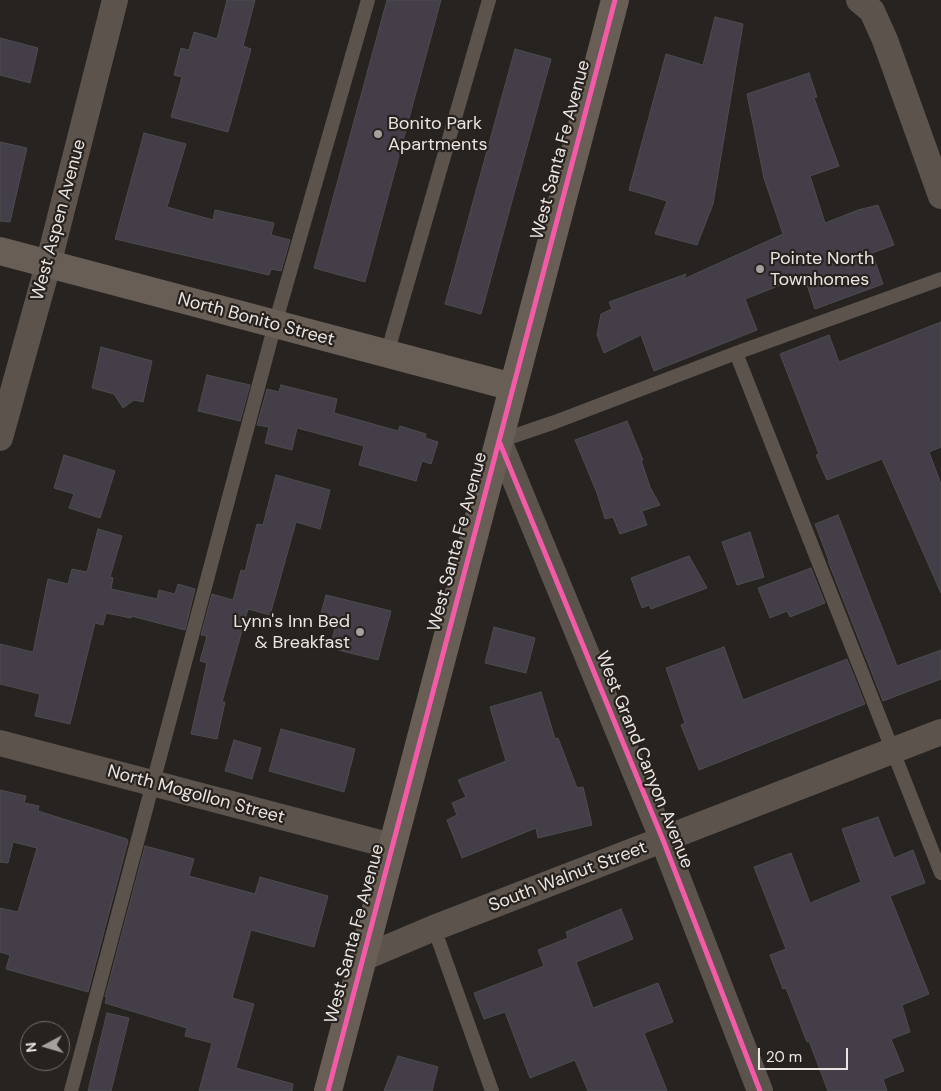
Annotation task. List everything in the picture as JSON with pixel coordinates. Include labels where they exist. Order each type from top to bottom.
[{"type":"street","name":"West Aspen Avenue","points":[[0,438],[48,265],[115,0]]},
{"type":"street","name":"West Santa Fe Avenue","points":[[328,1091],[615,0]]},
{"type":"street","points":[[859,0],[872,11],[885,40],[941,196]]},
{"type":"street","name":"North Bonito Street","points":[[0,251],[513,387]]},
{"type":"street","name":"West Grand Canyon Avenue","points":[[499,441],[663,840],[760,1091]]},
{"type":"street","name":"South Walnut Street","points":[[363,958],[434,928],[941,732]]},
{"type":"street","name":"North Mogollon Street","points":[[0,743],[392,846]]},
{"type":"lane","points":[[71,1091],[274,324],[368,0]]},
{"type":"lane","points":[[387,354],[489,0]]},
{"type":"lane","points":[[499,441],[941,279]]},
{"type":"lane","points":[[736,353],[941,873]]},
{"type":"lane","points":[[434,928],[492,1091]]},
{"type":"building","points":[[227,0],[255,0],[243,46],[251,49],[228,132],[171,117],[182,77],[174,75],[181,48],[189,50],[194,32],[217,39]]},
{"type":"building","name":"Bonito Park Apartments","points":[[387,0],[441,0],[365,282],[314,268]]},
{"type":"building","points":[[715,17],[743,24],[713,204],[697,245],[655,234],[667,201],[629,190],[666,54],[703,65]]},
{"type":"building","points":[[0,38],[38,48],[30,83],[0,75]]},
{"type":"building","name":"Bonito Park Apartments","points":[[515,49],[551,59],[481,314],[445,304]]},
{"type":"building","points":[[809,73],[817,97],[814,98],[839,166],[810,176],[825,223],[858,210],[878,205],[894,245],[872,253],[883,284],[815,309],[804,276],[745,299],[757,330],[654,371],[641,335],[604,353],[597,335],[601,314],[612,309],[609,302],[686,274],[684,279],[783,234],[764,178],[747,94]]},
{"type":"building","points":[[144,133],[186,144],[167,207],[213,220],[215,210],[274,223],[271,235],[290,240],[281,271],[271,269],[269,275],[115,239]]},
{"type":"building","points":[[0,142],[27,148],[10,222],[0,221]]},
{"type":"building","points":[[941,322],[941,447],[929,452],[941,484],[941,593],[882,459],[827,480],[816,455],[819,454],[780,354],[829,335],[839,362]]},
{"type":"building","points":[[101,347],[152,361],[143,402],[134,400],[123,408],[114,394],[92,388]]},
{"type":"building","points":[[207,375],[250,385],[240,421],[198,411]]},
{"type":"building","points":[[281,385],[337,399],[334,413],[398,431],[400,426],[426,434],[425,438],[438,442],[431,464],[422,461],[416,481],[359,465],[364,446],[297,428],[292,450],[265,443],[269,427],[257,425],[267,389],[279,392]]},
{"type":"building","points":[[627,421],[643,460],[641,460],[650,487],[660,505],[642,511],[647,525],[620,534],[613,517],[605,519],[597,493],[575,440]]},
{"type":"building","points":[[64,455],[115,471],[100,518],[69,508],[74,494],[54,488]]},
{"type":"building","points":[[276,475],[330,490],[320,529],[296,522],[270,615],[248,609],[222,702],[225,702],[217,739],[191,734],[207,663],[200,661],[207,636],[201,635],[212,594],[233,600],[241,570],[245,571],[257,524],[263,525]]},
{"type":"building","points":[[838,515],[897,666],[941,650],[941,679],[883,701],[815,524]]},
{"type":"building","points":[[98,529],[122,536],[110,577],[113,578],[111,589],[157,599],[159,590],[175,594],[178,584],[195,589],[185,630],[131,616],[131,618],[106,613],[103,625],[95,623],[70,724],[35,716],[40,694],[0,684],[0,644],[33,652],[48,579],[68,584],[72,569],[87,572]]},
{"type":"building","points":[[750,532],[764,577],[737,585],[722,542]]},
{"type":"building","points":[[689,556],[707,588],[651,609],[649,605],[642,608],[631,578]]},
{"type":"building","points":[[811,568],[825,603],[790,617],[787,611],[770,618],[758,588]]},
{"type":"building","name":"Lynn's Inn Bed & Breakfast","points":[[326,595],[391,611],[378,660],[338,650],[339,645],[331,643],[337,621],[320,617]]},
{"type":"building","points":[[494,627],[535,638],[526,673],[485,663]]},
{"type":"building","points":[[724,647],[743,700],[847,659],[865,704],[699,770],[681,725],[685,723],[666,668]]},
{"type":"building","points":[[541,692],[555,739],[558,738],[577,788],[583,787],[592,825],[538,838],[536,828],[462,858],[447,820],[457,815],[452,803],[466,797],[458,780],[506,761],[490,707]]},
{"type":"building","points":[[281,729],[355,749],[344,792],[269,771]]},
{"type":"building","points":[[234,740],[261,748],[252,779],[225,771]]},
{"type":"building","points":[[0,790],[26,796],[24,803],[39,806],[38,811],[127,839],[128,841],[88,992],[6,969],[10,955],[0,952],[0,908],[18,912],[37,848],[13,842],[8,863],[0,862]]},
{"type":"building","points":[[878,817],[894,858],[913,850],[925,883],[890,896],[929,994],[902,1005],[910,1032],[891,1039],[904,1071],[883,1079],[887,1091],[828,1091],[809,1041],[807,1042],[786,988],[783,989],[770,955],[786,949],[754,867],[791,853],[810,903],[861,882],[842,829]]},
{"type":"building","points":[[145,846],[194,859],[189,876],[255,894],[260,877],[328,896],[314,947],[251,930],[232,998],[254,1004],[236,1068],[293,1084],[292,1091],[199,1091],[212,1043],[185,1036],[187,1028],[105,1003]]},
{"type":"building","points":[[621,909],[633,939],[576,962],[593,1008],[658,983],[673,1022],[644,1033],[667,1091],[588,1091],[575,1060],[530,1078],[505,1012],[484,1019],[474,993],[544,966],[538,950],[568,938],[566,932]]},
{"type":"building","points":[[107,1013],[129,1018],[111,1091],[88,1091]]},
{"type":"building","points":[[398,1056],[438,1067],[432,1091],[384,1091]]},
{"type":"cycle path","points":[[328,1091],[615,0]]},
{"type":"cycle path","points":[[499,441],[663,840],[760,1091]]},
{"type":"place","name":"Bonito Park Apartments","points":[[378,134]]},
{"type":"place","name":"Pointe North Townhomes","points":[[760,269]]},
{"type":"place","name":"Lynn's Inn Bed & Breakfast","points":[[360,632]]}]
